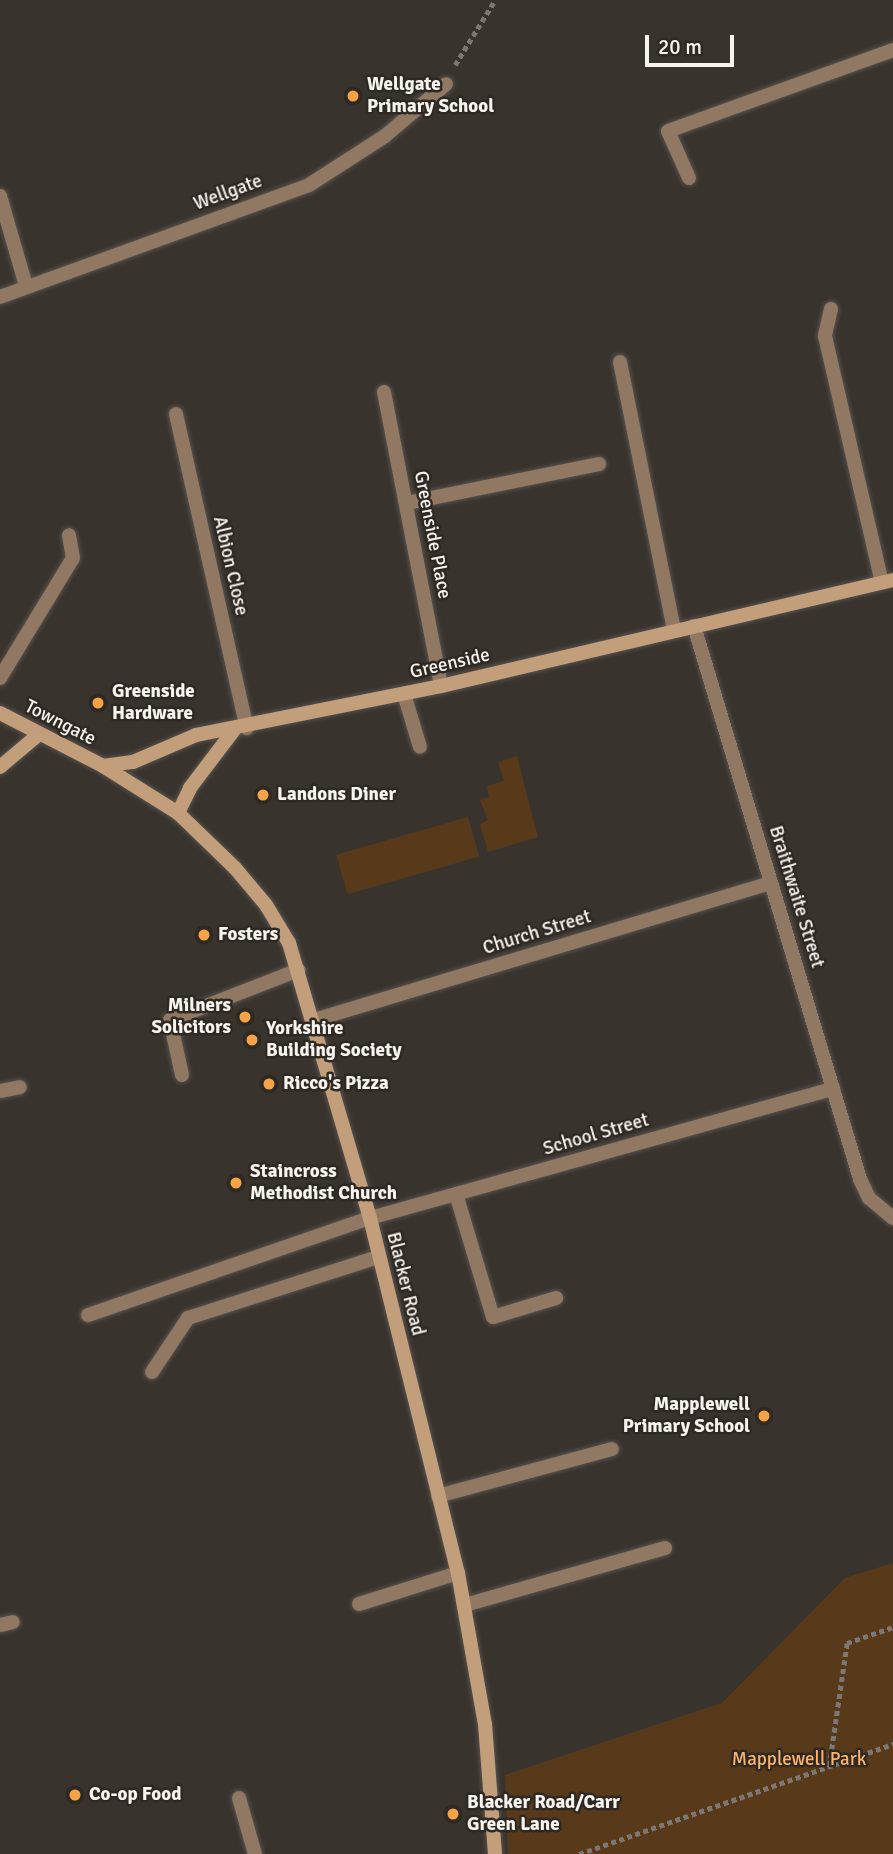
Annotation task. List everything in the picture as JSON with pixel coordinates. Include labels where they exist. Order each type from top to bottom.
[{"type":"main road","name":"Greenside","points":[[103,766],[133,762],[197,735],[241,729],[440,686],[887,581]]},
{"type":"main road","name":"Towngate","points":[[0,713],[103,766]]},
{"type":"main road","points":[[178,813],[190,788],[241,729]]},
{"type":"main road","points":[[0,767],[39,734]]},
{"type":"main road","name":"Blacker Road","points":[[103,766],[178,813],[235,867],[266,905],[289,943],[299,970],[370,1218],[458,1573],[485,1724],[495,1854]]},
{"type":"street","points":[[689,178],[668,131],[893,50]]},
{"type":"street","name":"Wellgate","points":[[0,297],[309,185],[385,136],[446,84]]},
{"type":"street","points":[[0,196],[26,286]]},
{"type":"street","name":"Greenside","points":[[831,309],[825,336],[887,581]]},
{"type":"street","points":[[620,362],[674,630]]},
{"type":"street","name":"Greenside Place","points":[[384,392],[440,686]]},
{"type":"street","name":"Albion Close","points":[[176,414],[241,729]]},
{"type":"street","points":[[407,503],[598,464]]},
{"type":"street","points":[[0,678],[73,558],[69,535]]},
{"type":"street","name":"Braithwaite Street","points":[[694,626],[860,1179],[869,1198],[893,1218]]},
{"type":"street","points":[[404,694],[420,747]]},
{"type":"street","name":"Church Street","points":[[314,1020],[771,883]]},
{"type":"street","points":[[182,1075],[168,1025],[174,1017],[299,970]]},
{"type":"street","points":[[0,1091],[20,1087]]},
{"type":"street","name":"School Street","points":[[88,1315],[370,1218],[833,1089]]},
{"type":"street","points":[[456,1194],[493,1317],[556,1298]]},
{"type":"street","points":[[152,1372],[188,1318],[378,1257]]},
{"type":"street","points":[[438,1496],[612,1448]]},
{"type":"street","points":[[465,1605],[665,1548]]},
{"type":"street","points":[[359,1604],[458,1573]]},
{"type":"street","points":[[239,1798],[255,1854]]},
{"type":"path","points":[[446,84],[495,0]]},
{"type":"path","points":[[828,1766],[847,1643],[893,1627]]},
{"type":"path","points":[[579,1854],[893,1744]]},
{"type":"green space","points":[[517,756],[538,837],[488,852],[480,824],[488,820],[480,800],[489,797],[487,786],[504,781],[498,762]]},
{"type":"green space","points":[[468,817],[479,856],[348,894],[336,855]]},
{"type":"green space","name":"Mapplewell Park","points":[[893,1563],[893,1854],[508,1854],[505,1775],[722,1703],[845,1578]]},
{"type":"place","name":"Wellgate Primary School","points":[[353,96]]},
{"type":"place","name":"Greenside Hardware","points":[[98,703]]},
{"type":"place","name":"Landons Diner","points":[[263,795]]},
{"type":"place","name":"Fosters","points":[[204,935]]},
{"type":"place","name":"Milners Solicitors","points":[[245,1017]]},
{"type":"place","name":"Yorkshire Building Society","points":[[252,1040]]},
{"type":"place","name":"Ricco's Pizza","points":[[269,1084]]},
{"type":"place","name":"Staincross Methodist Church","points":[[236,1183]]},
{"type":"place","name":"Mapplewell Primary School","points":[[764,1416]]},
{"type":"place","name":"Co-op Food","points":[[75,1795]]},
{"type":"place","name":"Blacker Road/Carr Green Lane","points":[[453,1814]]}]
